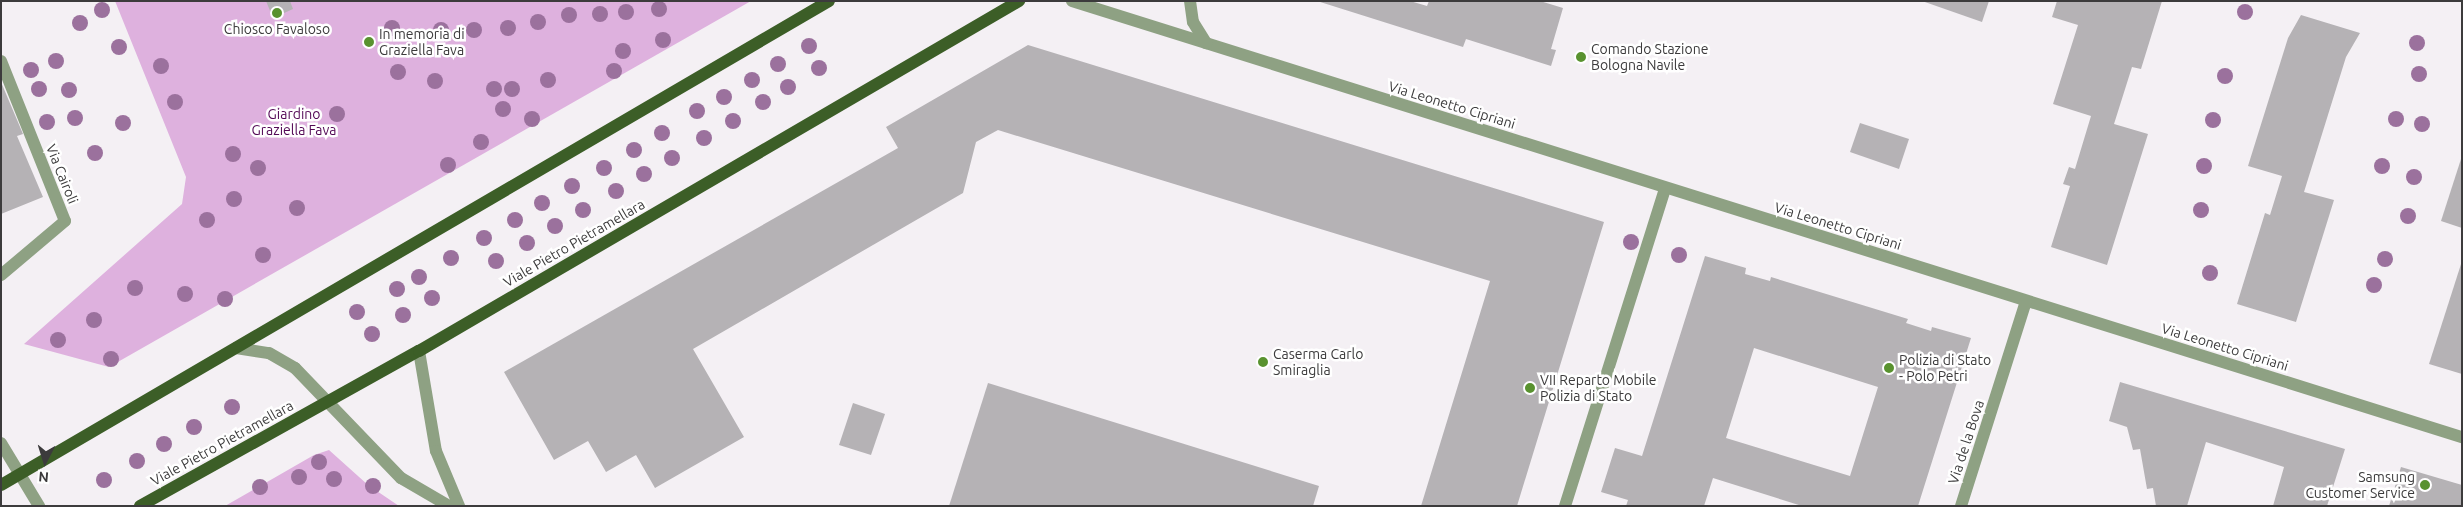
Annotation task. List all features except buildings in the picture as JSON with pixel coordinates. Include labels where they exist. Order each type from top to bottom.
[{"type":"main road","points":[[1,485],[829,1]]},
{"type":"main road","name":"Viale Pietro Pietramellara","points":[[140,506],[418,351],[1018,1]]},
{"type":"street","name":"Via Leonetto Cipriani","points":[[1072,1],[2462,437]]},
{"type":"street","points":[[1190,1],[1193,22],[1206,43]]},
{"type":"street","name":"Via Cairoli","points":[[1,61],[65,221],[1,275]]},
{"type":"street","points":[[1565,506],[1665,188]]},
{"type":"street","name":"Via de la Bova","points":[[1961,506],[2026,301]]},
{"type":"street","points":[[236,348],[269,353],[295,368],[401,478],[448,506]]},
{"type":"street","points":[[418,351],[436,451],[459,506]]},
{"type":"street","points":[[1,442],[39,506]]},
{"type":"green space","name":"Giardino Graziella Fava","points":[[115,1],[751,1],[109,367],[24,344],[182,204],[186,177]]},
{"type":"green space","points":[[329,450],[368,485],[399,506],[225,506],[314,455]]},
{"type":"place","name":"Chiosco Favaloso","points":[[277,13]]},
{"type":"place","name":"In memoria di Graziella Fava","points":[[369,42]]},
{"type":"place","name":"Comando Stazione Bologna Navile","points":[[1581,57]]},
{"type":"place","name":"Caserma Carlo Smiraglia","points":[[1263,362]]},
{"type":"place","name":"Polizia di Stato - Polo Petri","points":[[1889,368]]},
{"type":"place","name":"VII Reparto Mobile Polizia di Stato","points":[[1530,388]]},
{"type":"place","name":"Samsung Customer Service","points":[[2425,485]]}]
